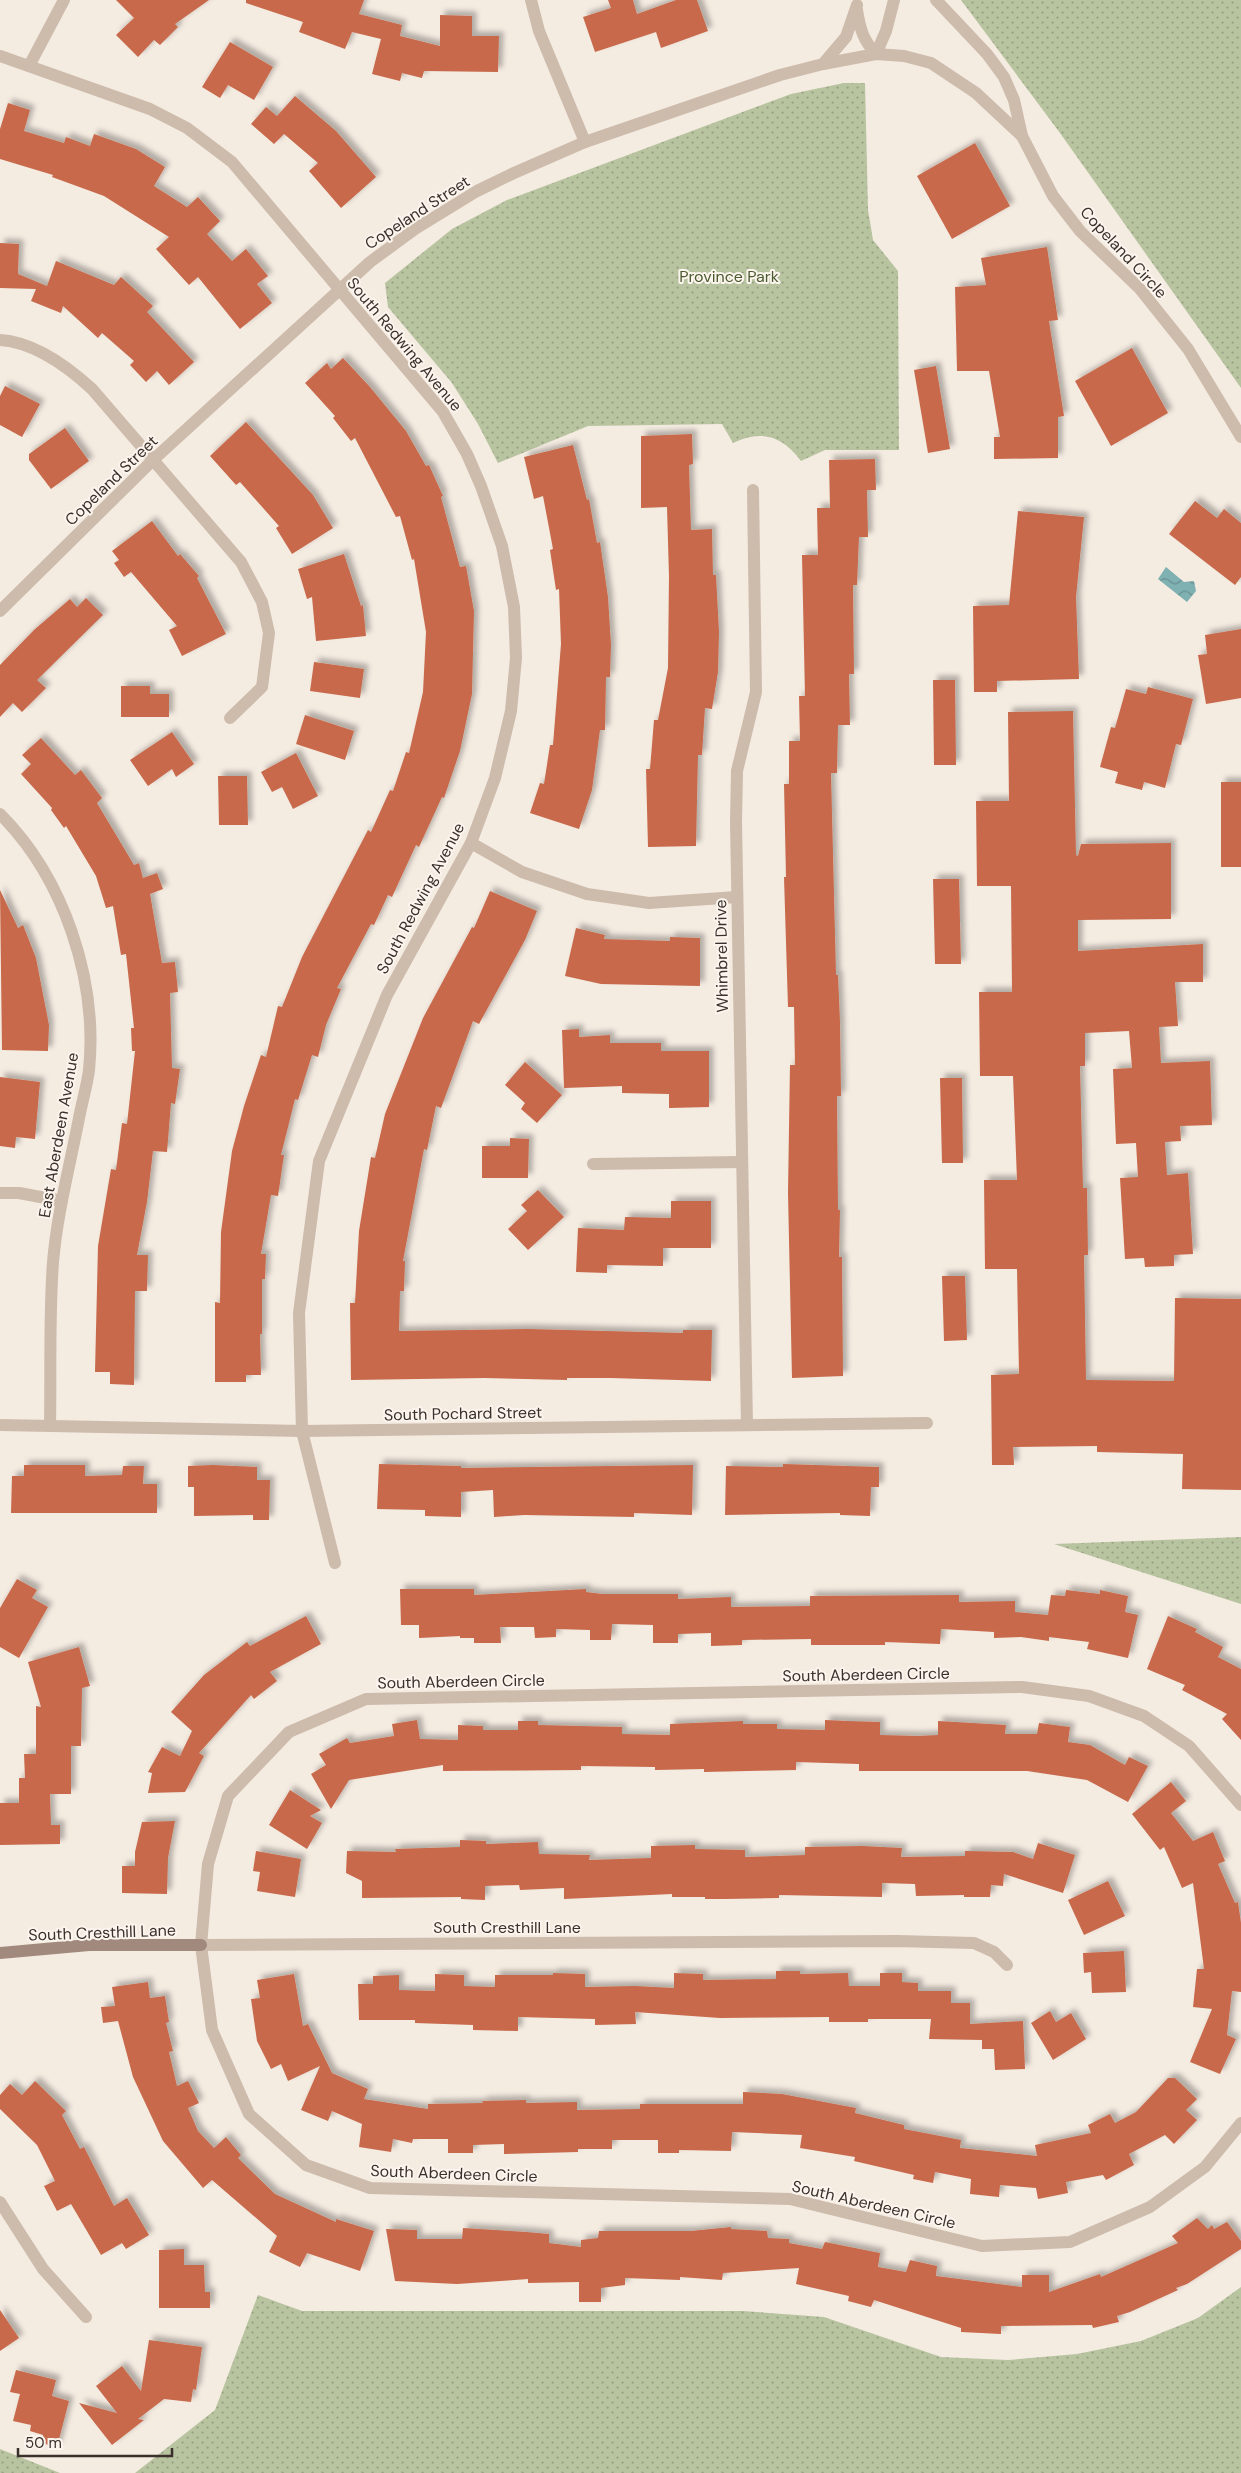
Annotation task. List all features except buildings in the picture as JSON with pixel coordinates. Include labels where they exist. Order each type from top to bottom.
[{"type":"street","points":[[30,66],[64,0]]},
{"type":"street","points":[[531,0],[539,31],[585,142]]},
{"type":"street","points":[[857,2],[861,34],[866,44],[876,54],[889,24],[894,0]]},
{"type":"street","name":"Copeland Circle","points":[[936,0],[955,18],[998,68],[1008,85],[1022,136],[1053,196],[1080,231],[1140,290],[1188,349],[1241,437]]},
{"type":"street","points":[[823,64],[846,37],[857,2]]},
{"type":"street","name":"Copeland Street","points":[[0,611],[154,460],[370,262],[415,229],[477,191],[585,142],[621,132],[773,78],[823,64],[876,54]]},
{"type":"street","name":"Copeland Circle","points":[[876,54],[904,56],[931,63],[976,93],[1022,136]]},
{"type":"street","name":"South Redwing Avenue","points":[[0,56],[150,109],[187,128],[232,162],[443,412],[467,454],[481,486],[502,546],[514,606],[516,658],[511,711],[495,778],[471,843],[387,995],[319,1161],[299,1313],[302,1431],[336,1563]]},
{"type":"street","points":[[0,340],[37,351],[67,366],[92,389],[241,562],[262,602],[269,634],[262,687],[230,718]]},
{"type":"street","name":"Whimbrel Drive","points":[[747,1425],[736,898],[737,771],[756,692],[753,490]]},
{"type":"street","name":"East Aberdeen Avenue","points":[[0,814],[35,859],[57,897],[74,935],[85,976],[90,1025],[89,1070],[62,1201],[53,1262],[50,1425]]},
{"type":"street","points":[[471,843],[522,872],[587,894],[648,903],[736,898]]},
{"type":"street","points":[[593,1164],[741,1162]]},
{"type":"street","points":[[0,1193],[19,1193],[62,1201]]},
{"type":"street","name":"South Pochard Street","points":[[0,1425],[302,1431],[926,1423]]},
{"type":"street","name":"South Aberdeen Circle","points":[[1241,1805],[1189,1746],[1144,1716],[1089,1696],[1022,1687],[366,1698],[289,1732],[228,1796],[208,1864],[201,1945],[212,2030],[249,2114],[306,2165],[370,2188],[790,2199],[982,2246],[1070,2242],[1150,2206],[1205,2167],[1241,2123]]},
{"type":"street","name":"South Cresthill Lane","points":[[0,1953],[88,1945],[896,1941],[974,1943],[994,1952],[1007,1966]]},
{"type":"street","points":[[0,2202],[43,2268],[86,2317]]},
{"type":"green space","points":[[961,0],[1241,0],[1241,388],[1060,133]]},
{"type":"green space","name":"Province Park","points":[[844,83],[865,83],[868,210],[873,240],[898,271],[899,450],[825,450],[801,461],[787,446],[771,437],[753,436],[733,443],[722,424],[588,426],[498,463],[478,424],[452,383],[388,307],[385,283],[452,229],[507,200],[791,94]]},
{"type":"green space","points":[[1241,1537],[1241,1604],[1054,1544]]},
{"type":"green space","points":[[1241,2287],[1241,2473],[135,2473],[215,2410],[258,2295],[302,2311],[743,2311],[824,2317],[941,2357],[1008,2360],[1077,2354],[1141,2341],[1198,2318]]},
{"type":"green space","points":[[0,2449],[60,2473],[0,2473]]},
{"type":"water","points":[[1166,567],[1184,582],[1194,581],[1196,591],[1187,602],[1158,579]]}]
